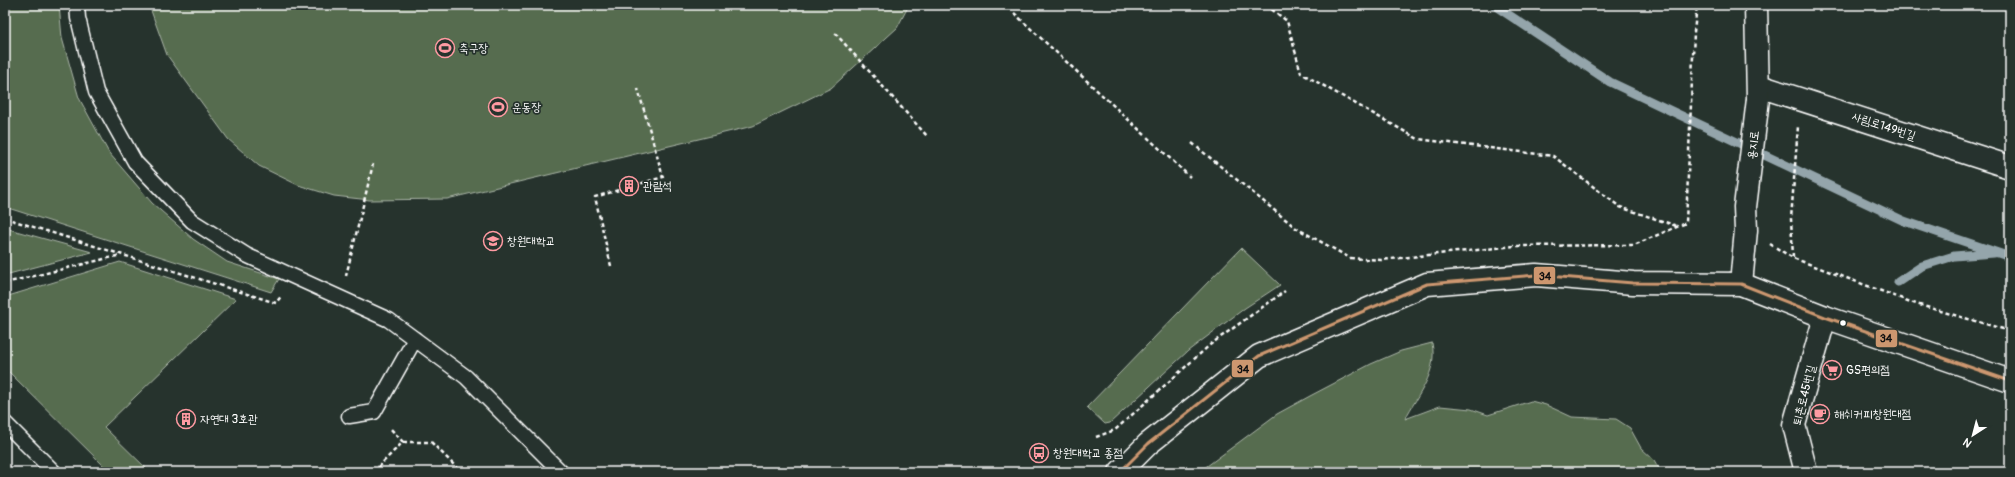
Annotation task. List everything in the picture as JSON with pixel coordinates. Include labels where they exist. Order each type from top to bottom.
[{"type":"street","name":"용지로","points":[[1741,284],[1746,230],[1745,207],[1759,92],[1756,5]]},
{"type":"street","name":"사림로149번길","points":[[1759,92],[2010,167]]},
{"type":"street","points":[[1120,472],[1148,444],[1259,356],[1427,284],[1536,275],[1633,283],[1741,284],[1825,317],[2010,381]]},
{"type":"street","name":"퇴촌로45번길","points":[[1806,472],[1794,425],[1825,317]]},
{"type":"lane","points":[[77,5],[78,18],[96,92],[135,162],[192,221],[246,255],[389,320],[466,377],[561,472]]},
{"type":"lane","points":[[349,416],[374,412],[415,339]]},
{"type":"lane","points":[[5,423],[54,472]]},
{"type":"path","points":[[1266,5],[1287,21],[1301,73],[1418,139],[1553,156],[1620,207],[1677,226]]},
{"type":"path","points":[[1192,143],[1296,228],[1350,258],[1381,260],[1515,246],[1634,245],[1686,223],[1691,99],[1697,5]]},
{"type":"path","points":[[1014,13],[1190,177]]},
{"type":"path","points":[[835,33],[927,136]]},
{"type":"path","points":[[611,266],[595,197],[663,177],[638,89]]},
{"type":"path","points":[[1793,258],[1791,219],[1797,149]]},
{"type":"path","points":[[340,298],[372,164]]},
{"type":"path","points":[[5,218],[276,303],[296,278]]},
{"type":"path","points":[[1746,230],[1793,258],[1916,304],[2010,331]]},
{"type":"path","points":[[5,283],[122,255]]},
{"type":"path","points":[[1096,437],[1115,430],[1212,344],[1285,291]]},
{"type":"path","points":[[374,412],[403,442]]},
{"type":"path","points":[[373,472],[403,442],[430,442],[461,472]]},
{"type":"green space","points":[[5,5],[59,5],[62,38],[79,98],[109,153],[152,203],[193,239],[227,262],[279,279],[271,292],[5,207]]},
{"type":"green space","name":"운동장","points":[[149,5],[909,5],[897,28],[831,88],[753,126],[447,199],[370,200],[334,196],[298,185],[259,166],[228,139],[167,55]]},
{"type":"green space","points":[[5,228],[92,252],[5,275]]},
{"type":"green space","points":[[1241,248],[1280,285],[1245,308],[1188,351],[1110,423],[1105,424],[1087,407]]},
{"type":"green space","points":[[120,262],[236,299],[104,427],[150,472],[110,472],[5,368],[5,297]]},
{"type":"green space","points":[[1432,343],[1433,354],[1430,374],[1405,419],[1440,406],[1471,409],[1488,415],[1531,401],[1546,405],[1572,417],[1616,419],[1630,428],[1641,448],[1654,460],[1661,472],[1199,472],[1277,414],[1371,364],[1401,351]]},
{"type":"waterway","points":[[1494,5],[1610,82],[1904,221],[2010,257]]},
{"type":"waterway","points":[[1898,282],[1922,266],[1954,256],[1994,253]]},
{"type":"transit line","name":"34","points":[[1120,472],[1148,444],[1259,356],[1427,284],[1536,275],[1633,283],[1741,284],[1825,317],[2010,381]]},
{"type":"place","name":"축구장","points":[[445,48]]},
{"type":"place","name":"운동장","points":[[498,107]]},
{"type":"place","name":"관람석","points":[[629,186]]},
{"type":"place","name":"창원대학교","points":[[493,241]]},
{"type":"place","name":"GS편의점","points":[[1832,370]]},
{"type":"place","name":"해쉬커피창원대점","points":[[1820,414]]},
{"type":"place","name":"자연대 3호관","points":[[186,419]]},
{"type":"place","name":"창원대학교 종점","points":[[1039,453]]}]
